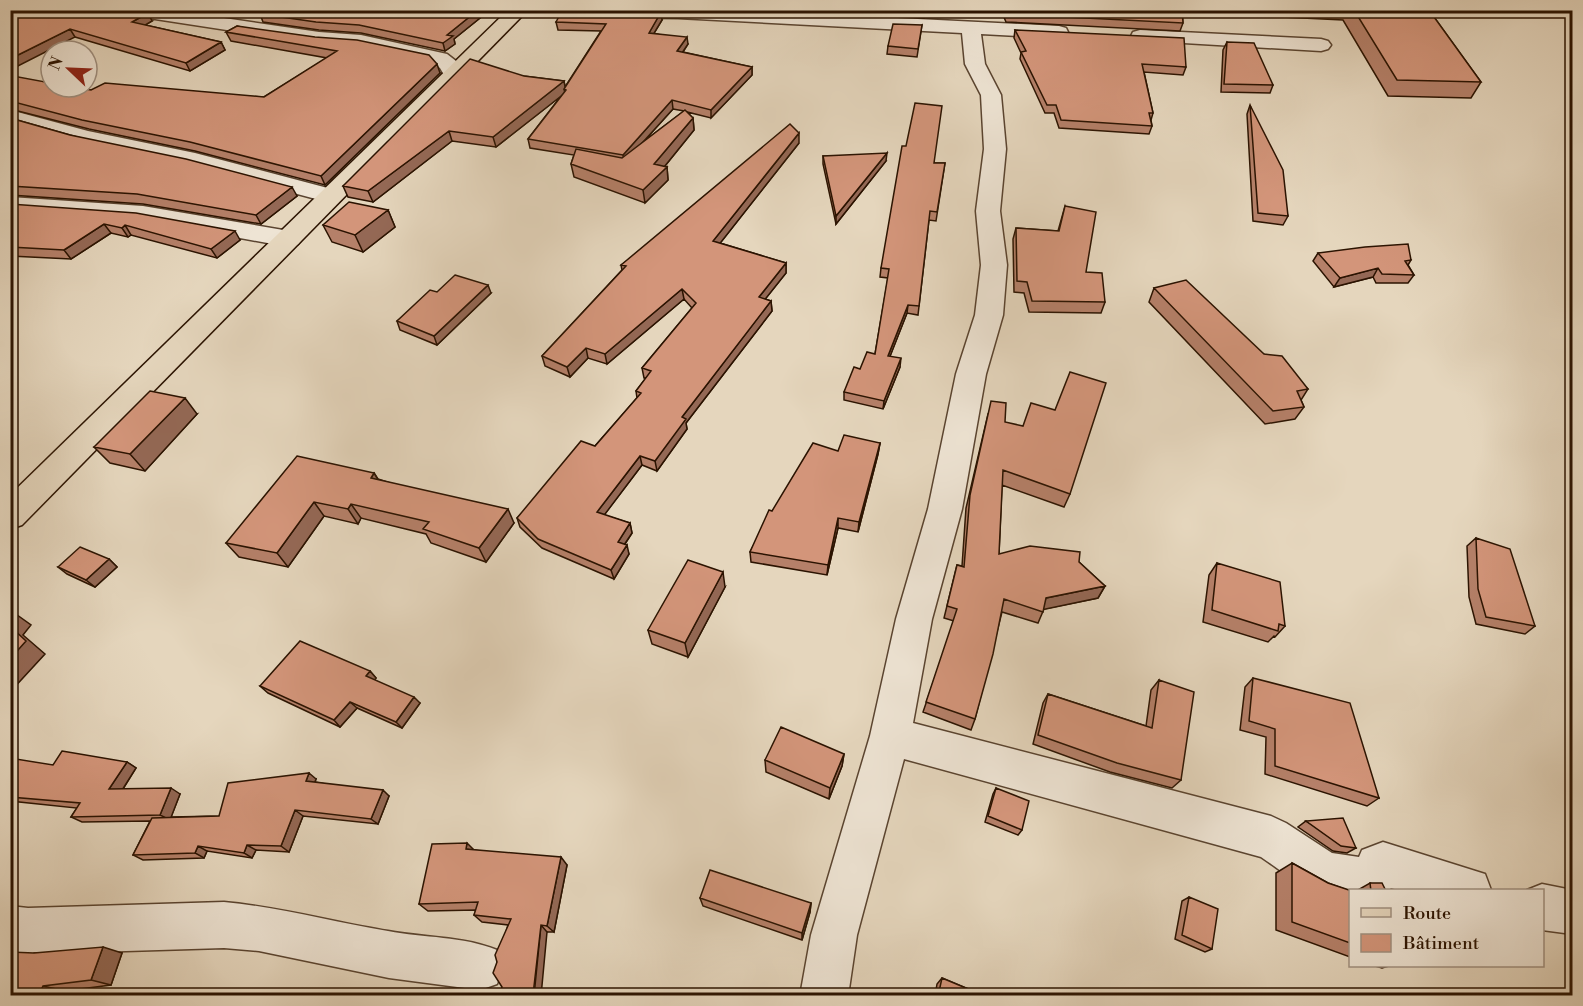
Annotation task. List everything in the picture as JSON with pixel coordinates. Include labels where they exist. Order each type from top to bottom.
[{"type":"main road","points":[[10,516],[519,11]]},
{"type":"street","points":[[129,10],[319,38],[361,41],[440,58],[449,65],[454,76]]},
{"type":"street","points":[[519,11],[678,13],[1075,33]]},
{"type":"street","points":[[824,996],[834,935],[890,736],[914,619],[945,509],[971,374],[989,315],[994,265],[988,211],[995,149],[991,95],[975,64],[971,28]]},
{"type":"street","points":[[1122,36],[1321,45]]},
{"type":"street","points":[[10,116],[86,136],[195,160],[331,196]]},
{"type":"street","points":[[10,204],[143,213],[290,239]]},
{"type":"street","points":[[890,736],[1271,838],[1326,875],[1371,881],[1378,866],[1383,864],[1463,889]]},
{"type":"street","points":[[1544,907],[1572,912]]},
{"type":"street","points":[[10,929],[28,931],[224,925],[259,928],[389,955],[480,967]]},
{"type":"building","points":[[10,10],[131,10],[148,13],[132,22],[221,42],[186,63],[70,29],[50,39],[39,39],[39,44],[10,59]]},
{"type":"building","points":[[265,10],[478,10],[447,35],[453,36],[443,43],[359,25],[260,14]]},
{"type":"building","points":[[1006,10],[1182,10],[1183,23],[1008,14]]},
{"type":"building","points":[[1354,10],[1429,10],[1481,82],[1397,80]]},
{"type":"building","points":[[562,11],[661,12],[649,33],[687,37],[677,51],[752,67],[711,110],[672,100],[623,155],[528,139],[566,90],[564,89],[606,24],[556,22]]},
{"type":"building","points":[[893,24],[922,25],[918,49],[888,46]]},
{"type":"building","points":[[237,26],[315,37],[357,40],[429,55],[437,64],[321,176],[190,142],[82,120],[10,101],[10,78],[13,76],[39,81],[39,99],[99,99],[99,86],[105,83],[264,97],[337,51],[226,32]]},
{"type":"building","points":[[1015,30],[1184,38],[1186,67],[1142,64],[1153,113],[1149,113],[1152,126],[1061,120],[1056,105],[1047,105],[1021,52],[1026,51]]},
{"type":"building","points":[[1227,42],[1254,43],[1273,85],[1224,84]]},
{"type":"building","points":[[470,59],[524,76],[564,81],[493,137],[449,131],[368,191],[343,186]]},
{"type":"building","points":[[915,103],[942,106],[934,163],[945,163],[937,212],[930,211],[919,306],[908,305],[888,356],[901,358],[884,401],[844,392],[854,367],[860,369],[867,352],[875,354],[889,269],[881,268],[902,146],[906,146]]},
{"type":"building","points":[[1250,105],[1283,170],[1288,216],[1258,213]]},
{"type":"building","points":[[685,110],[693,118],[654,164],[667,167],[643,190],[571,164],[576,149],[622,158]]},
{"type":"building","points":[[10,118],[70,135],[186,159],[292,187],[256,215],[137,194],[10,186]]},
{"type":"building","points":[[790,124],[799,133],[713,241],[786,263],[759,297],[771,301],[682,417],[686,419],[655,461],[640,456],[597,512],[630,523],[618,542],[627,545],[611,570],[538,539],[517,518],[581,441],[595,446],[641,393],[636,391],[651,371],[642,368],[696,303],[682,289],[605,354],[586,348],[567,367],[542,356],[626,266],[621,265]]},
{"type":"building","points":[[887,153],[836,216],[823,156]]},
{"type":"building","points":[[349,202],[388,210],[355,235],[323,225]]},
{"type":"building","points":[[10,204],[136,213],[235,231],[211,249],[125,225],[122,228],[104,224],[64,250],[10,247]]},
{"type":"building","points":[[1065,206],[1096,212],[1086,272],[1102,273],[1105,302],[1032,301],[1027,282],[1017,281],[1016,228],[1059,231]]},
{"type":"building","points":[[1408,244],[1411,260],[1405,261],[1414,275],[1382,274],[1378,268],[1340,278],[1318,253],[1365,247]]},
{"type":"building","points":[[455,275],[488,285],[434,336],[397,321],[430,290],[437,292]]},
{"type":"building","points":[[1186,280],[1264,354],[1282,356],[1308,389],[1297,391],[1304,407],[1273,411],[1154,288]]},
{"type":"building","points":[[1070,372],[1106,383],[1070,494],[1003,470],[999,554],[1030,546],[1080,552],[1079,562],[1105,586],[1046,598],[1043,612],[1004,599],[993,654],[975,719],[926,702],[957,609],[947,606],[957,565],[964,567],[970,495],[991,401],[1006,403],[1005,422],[1023,426],[1031,403],[1055,410]]},
{"type":"building","points":[[150,391],[185,398],[130,454],[94,447]]},
{"type":"building","points":[[844,435],[880,443],[859,522],[838,518],[828,565],[750,552],[769,510],[772,511],[813,443],[838,451]]},
{"type":"building","points":[[297,456],[374,473],[371,478],[508,509],[479,548],[423,529],[429,522],[351,504],[348,509],[314,502],[277,553],[226,543]]},
{"type":"building","points":[[1476,538],[1510,549],[1535,626],[1486,617],[1478,589]]},
{"type":"building","points":[[80,547],[109,559],[86,580],[58,567]]},
{"type":"building","points":[[688,560],[723,572],[685,643],[648,630]]},
{"type":"building","points":[[1217,563],[1280,582],[1285,626],[1279,624],[1278,631],[1212,610]]},
{"type":"building","points":[[10,626],[26,641],[10,659]]},
{"type":"building","points":[[300,641],[370,671],[366,676],[414,697],[396,722],[350,702],[334,720],[260,686]]},
{"type":"building","points":[[1253,678],[1350,703],[1379,798],[1275,766],[1275,729],[1249,721]]},
{"type":"building","points":[[1159,680],[1194,692],[1181,780],[1117,763],[1038,735],[1048,694],[1152,728]]},
{"type":"building","points":[[781,727],[844,754],[830,788],[765,760]]},
{"type":"building","points":[[62,751],[127,762],[109,789],[171,788],[160,815],[71,817],[80,803],[10,797],[10,767],[16,759],[53,765]]},
{"type":"building","points":[[309,773],[306,781],[383,790],[371,819],[295,810],[281,846],[247,845],[244,853],[198,846],[195,853],[133,855],[152,818],[219,816],[228,783]]},
{"type":"building","points":[[996,788],[1029,801],[1022,830],[988,816]]},
{"type":"building","points":[[1343,818],[1356,848],[1341,846],[1306,821]]},
{"type":"building","points":[[467,843],[466,849],[561,857],[547,926],[541,925],[533,995],[536,996],[500,996],[502,987],[493,973],[497,962],[495,955],[511,919],[474,915],[478,902],[419,904],[432,844]]},
{"type":"building","points":[[1292,863],[1328,883],[1349,890],[1349,943],[1292,922]]},
{"type":"building","points":[[710,870],[811,903],[802,933],[700,898]]},
{"type":"building","points":[[1370,883],[1382,883],[1385,889],[1371,889]]},
{"type":"building","points":[[1189,897],[1218,909],[1212,949],[1182,935]]},
{"type":"building","points":[[103,947],[91,980],[43,986],[38,996],[10,996],[10,952],[34,953]]},
{"type":"building","points":[[942,978],[985,996],[938,996]]},
{"type":"building","points":[[346,992],[393,995],[313,996]]}]
